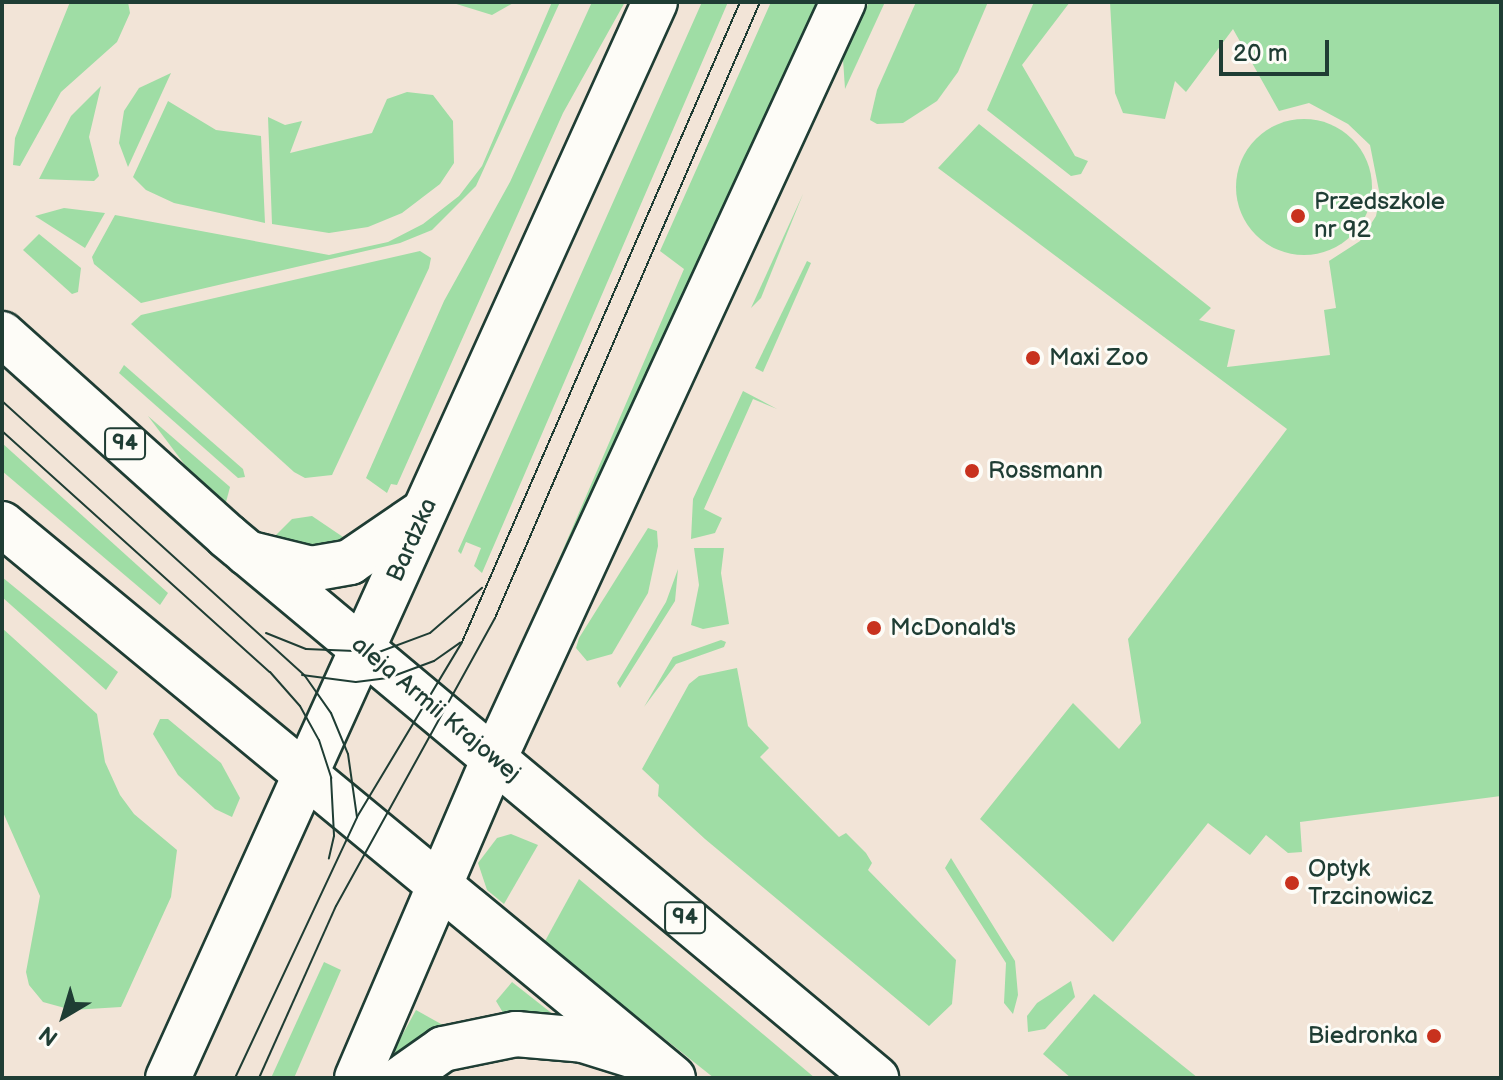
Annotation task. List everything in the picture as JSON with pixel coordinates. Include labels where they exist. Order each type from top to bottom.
[{"type":"main road","name":"Bardzka","points":[[168,1078],[366,649],[425,511],[655,2]]},
{"type":"main road","points":[[357,1078],[494,759],[843,2]]},
{"type":"main road","name":"aleja Armii Krajowej","points":[[2,334],[247,553],[366,649],[876,1078]]},
{"type":"main road","points":[[247,553],[311,569],[350,562],[425,511]]},
{"type":"main road","points":[[2,524],[663,1070]]},
{"type":"main road","points":[[402,1078],[443,1049],[516,1034],[583,1040],[663,1070]]},
{"type":"green space","points":[[70,2],[128,2],[130,13],[117,42],[61,92],[20,166],[13,165],[15,138]]},
{"type":"green space","points":[[450,2],[515,2],[492,15]]},
{"type":"green space","points":[[552,2],[560,2],[476,186],[432,230],[400,243],[141,303],[94,264],[92,257],[115,215],[329,255],[388,242],[423,224],[459,196],[482,166]]},
{"type":"green space","points":[[592,2],[625,2],[563,113],[397,485],[391,484],[387,493],[366,478],[444,301],[510,182]]},
{"type":"green space","points":[[702,2],[728,2],[482,573],[474,566],[481,548],[466,542],[461,554],[458,551]]},
{"type":"green space","points":[[771,2],[817,2],[546,589],[684,269],[660,251]]},
{"type":"green space","points":[[869,2],[885,2],[845,89],[843,59]]},
{"type":"green space","points":[[916,2],[988,2],[958,72],[937,101],[903,123],[877,124],[870,120],[877,90]]},
{"type":"green space","points":[[1034,2],[1070,2],[1022,65],[1075,156],[1088,161],[1081,174],[1071,176],[987,110]]},
{"type":"green space","points":[[1110,2],[1501,2],[1501,796],[1300,822],[1302,852],[1288,853],[1266,835],[1250,855],[1208,823],[1113,942],[980,819],[1073,703],[1119,749],[1141,723],[1128,639],[1287,429],[938,168],[979,124],[1211,308],[1199,320],[1235,330],[1227,367],[1330,355],[1324,310],[1336,308],[1329,261],[1360,241],[1376,216],[1380,196],[1370,145],[1348,124],[1309,103],[1279,111],[1233,29],[1186,92],[1175,81],[1165,119],[1123,113],[1115,93]]},
{"type":"green space","points":[[171,73],[128,167],[119,143],[124,111],[139,88]]},
{"type":"green space","points":[[101,86],[89,137],[99,176],[94,181],[39,179],[71,116]]},
{"type":"green space","points":[[407,92],[433,95],[453,121],[454,163],[440,184],[402,213],[368,227],[329,233],[272,224],[268,117],[285,125],[302,121],[290,153],[372,133],[387,99]]},
{"type":"green space","points":[[168,101],[216,130],[261,136],[265,223],[174,203],[146,190],[133,177]]},
{"type":"green space","points":[[1304,119],[1330,124],[1352,139],[1367,161],[1372,187],[1367,213],[1352,235],[1330,250],[1304,255],[1278,250],[1256,235],[1241,213],[1236,187],[1241,161],[1256,139],[1278,124]]},
{"type":"green space","points":[[803,194],[761,298],[751,308]]},
{"type":"green space","points":[[64,208],[105,213],[85,248],[35,216]]},
{"type":"green space","points":[[39,234],[81,268],[78,292],[72,294],[23,250]]},
{"type":"green space","points":[[420,251],[431,258],[429,268],[332,475],[305,478],[294,472],[131,324],[141,315]]},
{"type":"green space","points":[[807,261],[811,263],[763,372],[755,368]]},
{"type":"green space","points":[[124,365],[243,469],[245,477],[238,478],[119,373]]},
{"type":"green space","points":[[743,391],[777,409],[753,399],[704,509],[722,518],[715,533],[691,539],[693,499]]},
{"type":"green space","points":[[148,416],[230,487],[225,506],[194,477]]},
{"type":"green space","points":[[2,443],[168,593],[160,605],[2,471]]},
{"type":"green space","points":[[312,516],[346,539],[318,551],[273,538],[292,519]]},
{"type":"green space","points":[[648,528],[657,531],[658,546],[648,593],[612,654],[587,661],[576,648],[579,638]]},
{"type":"green space","points":[[694,548],[724,548],[721,573],[729,624],[703,629],[691,625],[699,585]]},
{"type":"green space","points":[[678,569],[675,601],[620,688],[617,683],[666,602]]},
{"type":"green space","points":[[2,577],[118,672],[106,690],[2,597]]},
{"type":"green space","points":[[2,628],[97,714],[105,762],[120,795],[134,814],[177,850],[171,897],[121,1007],[72,1010],[43,1002],[29,985],[26,972],[40,896],[2,810]]},
{"type":"green space","points":[[721,640],[726,642],[724,647],[676,664],[644,707],[673,657]]},
{"type":"green space","points":[[737,668],[748,726],[769,748],[760,757],[839,837],[846,833],[866,853],[872,863],[868,870],[956,960],[952,1004],[929,1026],[705,839],[658,796],[659,785],[642,769],[689,684],[699,676]]},
{"type":"green space","points":[[160,719],[168,719],[221,763],[240,798],[232,817],[215,809],[178,775],[153,734]]},
{"type":"green space","points":[[511,834],[538,845],[504,904],[487,890],[478,863],[497,838]]},
{"type":"green space","points":[[951,858],[1015,961],[1018,995],[1013,1014],[1004,1003],[1006,963],[945,868]]},
{"type":"green space","points":[[579,879],[815,1078],[714,1078],[544,943]]},
{"type":"green space","points":[[324,962],[341,970],[294,1078],[271,1078]]},
{"type":"green space","points":[[1071,981],[1075,997],[1045,1029],[1028,1032],[1027,1016],[1037,1003]]},
{"type":"green space","points":[[512,982],[556,1019],[505,1016],[496,1001]]},
{"type":"green space","points":[[1094,994],[1198,1078],[1071,1078],[1043,1054]]},
{"type":"green space","points":[[416,1010],[450,1029],[397,1055],[394,1050]]},
{"type":"tram line","points":[[235,1078],[357,817],[462,642],[740,2]]},
{"type":"tram line","points":[[259,1078],[336,906],[495,618],[760,2]]},
{"type":"tram line","points":[[2,401],[305,676],[331,713],[348,754],[357,817]]},
{"type":"tram line","points":[[2,431],[270,672],[300,706],[319,740],[331,778],[334,836],[329,858]]},
{"type":"tram line","points":[[266,633],[306,649],[379,652],[430,633],[482,588]]},
{"type":"tram line","points":[[302,675],[356,682],[388,678],[434,661],[460,643]]},
{"type":"place","name":"Przedszkole nr 92","points":[[1298,216]]},
{"type":"place","name":"Maxi Zoo","points":[[1033,358]]},
{"type":"place","name":"Rossmann","points":[[972,471]]},
{"type":"place","name":"McDonald's","points":[[874,628]]},
{"type":"place","name":"Optyk Trzcinowicz","points":[[1292,883]]},
{"type":"place","name":"Biedronka","points":[[1434,1036]]}]
